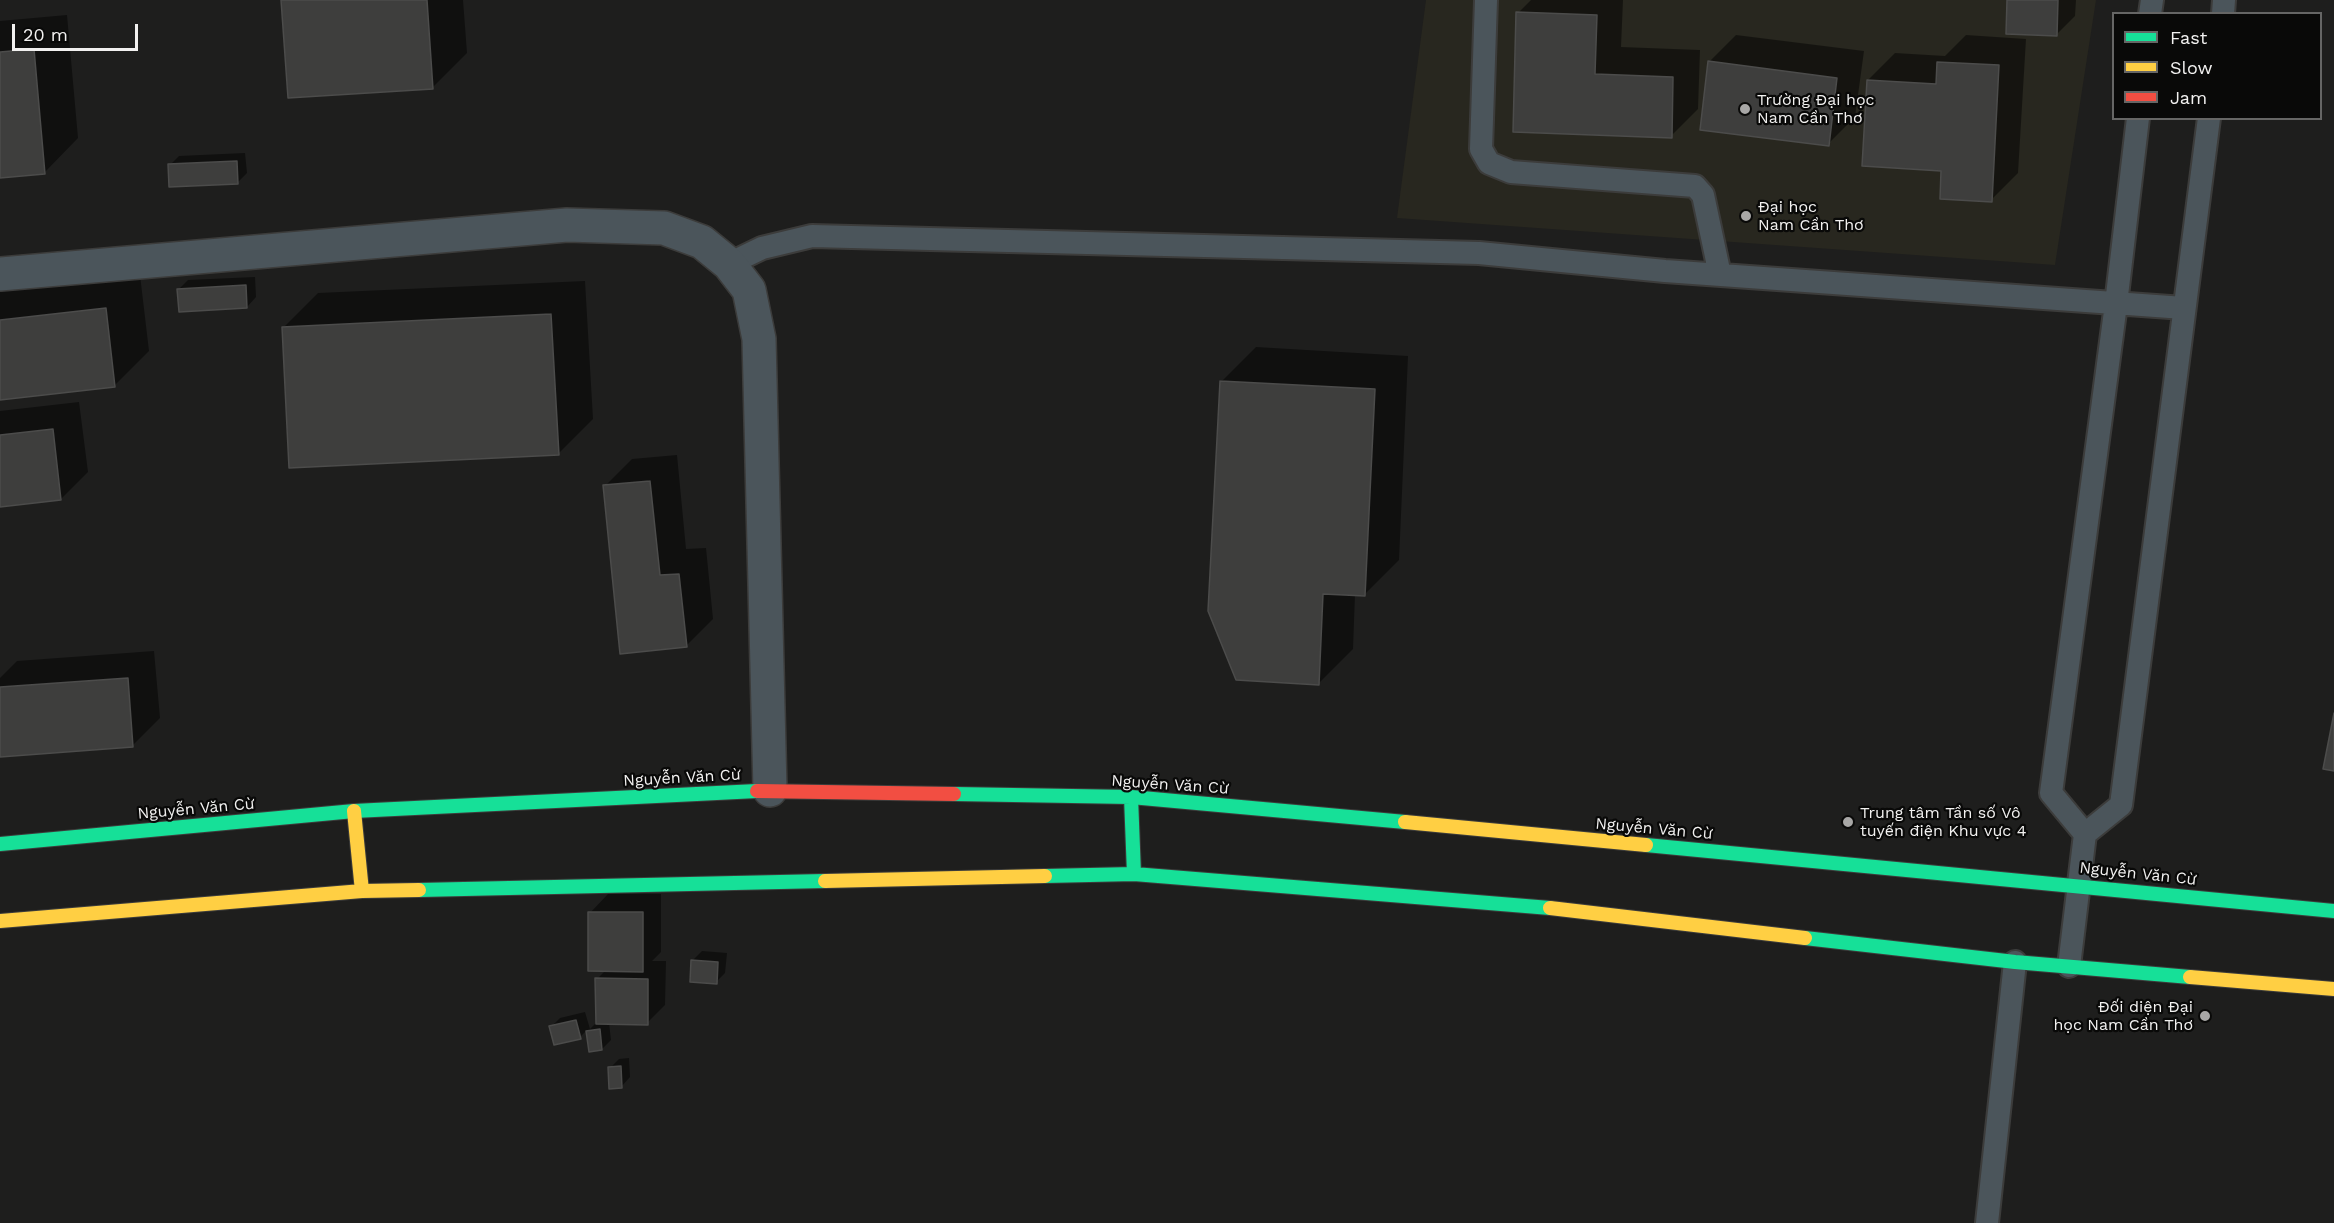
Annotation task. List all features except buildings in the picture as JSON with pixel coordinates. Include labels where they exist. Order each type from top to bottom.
[{"type":"main road","name":"Nguyễn Văn Cừ","points":[[0,844],[354,811],[770,790],[1131,797],[2079,885],[2334,911]]},
{"type":"main road","points":[[1131,797],[1134,874]]},
{"type":"main road","points":[[354,811],[362,891]]},
{"type":"main road","points":[[0,921],[362,891],[1134,874],[1546,908],[2015,962],[2334,989]]},
{"type":"street","points":[[0,274],[567,225],[664,228],[702,242],[729,264],[748,290],[759,339],[770,790]]},
{"type":"lane","points":[[1486,0],[1480,149],[1489,163],[1511,172],[1695,186],[1703,195],[1720,275]]},
{"type":"lane","points":[[2085,834],[2051,792],[2116,304],[2138,120]]},
{"type":"lane","points":[[2069,966],[2085,834],[2121,805],[2209,120]]},
{"type":"lane","points":[[729,264],[762,248],[812,236],[1479,253],[1720,275],[2184,308]]},
{"type":"lane","points":[[1987,1223],[2015,962]]},
{"type":"shaded area","name":"Trường Đại học Nam Cần Thơ","points":[[1426,0],[2096,0],[2055,265],[1397,218]]},
{"type":"traffic: fast","points":[[0,844],[354,811],[757,791]]},
{"type":"traffic: fast","points":[[954,794],[1131,797],[1405,822]]},
{"type":"traffic: fast","points":[[1131,797],[1134,874]]},
{"type":"traffic: fast","points":[[1646,845],[2334,911]]},
{"type":"traffic: fast","points":[[1045,876],[1134,874],[1550,908]]},
{"type":"traffic: fast","points":[[419,890],[825,881]]},
{"type":"traffic: fast","points":[[1805,938],[2015,962],[2190,977]]},
{"type":"traffic: slow","points":[[354,811],[362,891]]},
{"type":"traffic: slow","points":[[1405,822],[1646,845]]},
{"type":"traffic: slow","points":[[825,881],[1045,876]]},
{"type":"traffic: slow","points":[[0,921],[362,891],[419,890]]},
{"type":"traffic: slow","points":[[1550,908],[1805,938]]},
{"type":"traffic: slow","points":[[2190,977],[2334,989]]},
{"type":"traffic: jam","points":[[757,791],[954,794]]},
{"type":"place","name":"Trường Đại học Nam Cần Thơ","points":[[1745,109]]},
{"type":"place","name":"Đại học Nam Cần Thơ","points":[[1746,216]]},
{"type":"place","name":"Trung tâm Tần số Vô tuyến điện Khu vực 4","points":[[1848,822]]},
{"type":"place","name":"Đối diện Đại học Nam Cần Thơ","points":[[2205,1016]]}]
